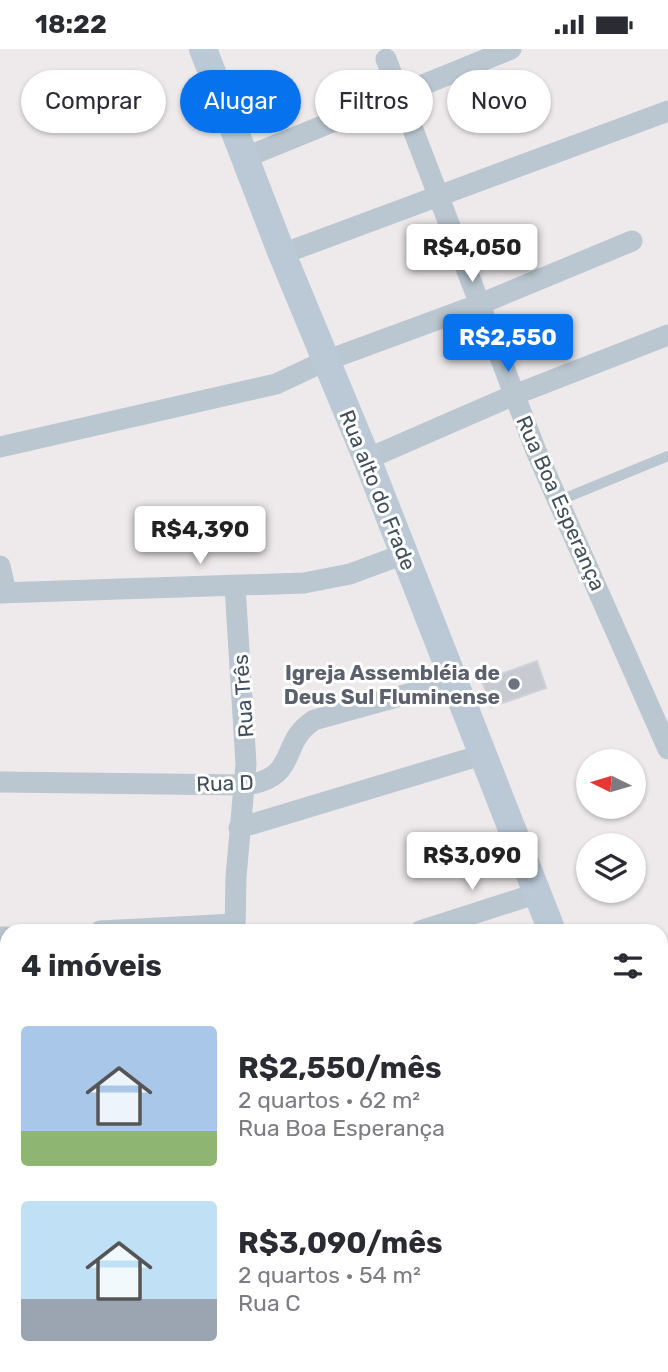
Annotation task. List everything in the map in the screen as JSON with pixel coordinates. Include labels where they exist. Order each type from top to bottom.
[{"type":"main road","name":"Rua alto do Frade","points":[[203,49],[282,254],[485,754],[549,924]]},
{"type":"street","points":[[433,79],[511,49]]},
{"type":"street","name":"Rua Boa Esperança","points":[[386,58],[391,70]]},
{"type":"street","points":[[282,254],[668,111]]},
{"type":"street","points":[[244,158],[315,128]]},
{"type":"street","name":"Rua Boa Esperança","points":[[415,133],[514,395],[668,748]]},
{"type":"street","points":[[0,447],[276,384],[325,361],[480,304],[632,241]]},
{"type":"street","points":[[367,459],[514,395],[668,335]]},
{"type":"street","points":[[0,566],[3,592],[235,586],[330,580],[404,554]]},
{"type":"street","name":"Rua Três","points":[[235,586],[246,732],[235,924]]},
{"type":"street","name":"Rua D","points":[[0,782],[244,785],[273,778],[303,728],[314,720],[455,681]]},
{"type":"street","name":"Rua D","points":[[239,828],[485,754]]},
{"type":"street","points":[[442,924],[538,893]]},
{"type":"lane","points":[[558,501],[668,456]]},
{"type":"building","name":"Igreja Assembléia de Deus Sul Fluminense","points":[[537,661],[546,688],[491,707],[482,681]]},
{"type":"place","name":"Igreja Assembléia de Deus Sul Fluminense","points":[[514,684]]}]
